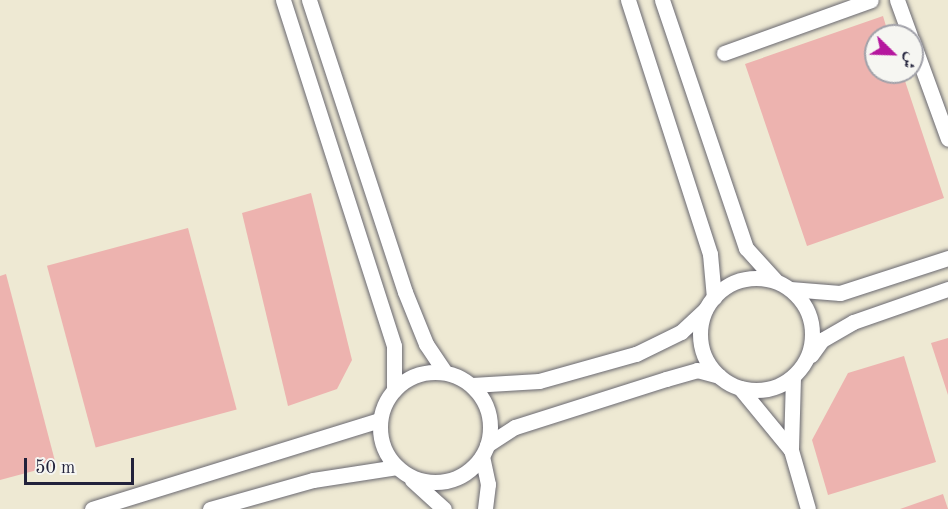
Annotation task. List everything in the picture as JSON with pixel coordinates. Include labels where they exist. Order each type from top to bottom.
[{"type":"street","points":[[283,0],[394,346],[394,390]]},
{"type":"street","points":[[309,0],[405,292],[426,344],[445,372],[472,386],[485,403],[488,484],[485,509]]},
{"type":"street","points":[[628,0],[710,254],[710,303],[701,344],[718,376]]},
{"type":"street","points":[[662,0],[746,248],[784,286],[811,323],[805,362]]},
{"type":"street","points":[[724,53],[871,0]]},
{"type":"street","points":[[897,0],[906,24]]},
{"type":"street","points":[[924,73],[948,139]]},
{"type":"street","points":[[472,386],[539,381],[636,354],[681,332],[710,303],[743,279],[840,293],[948,258]]},
{"type":"street","points":[[740,388],[768,389],[793,377],[822,340],[853,322],[948,290]]},
{"type":"street","points":[[210,509],[313,480],[401,470],[426,482],[447,481],[467,472],[485,451],[515,427],[697,370],[718,376],[740,388],[791,450]]},
{"type":"street","points":[[444,509],[401,470],[383,445],[380,420],[394,390],[408,378],[445,372]]},
{"type":"street","points":[[793,377],[791,450],[808,509]]},
{"type":"street","points":[[92,509],[380,420]]},
{"type":"building","points":[[883,16],[885,24],[864,24],[864,84],[906,84],[944,198],[807,246],[745,64]]},
{"type":"building","points":[[311,193],[352,360],[337,389],[288,406],[242,213]]},
{"type":"building","points":[[188,228],[237,410],[96,447],[47,266]]},
{"type":"building","points":[[6,274],[56,465],[0,480],[0,276]]},
{"type":"building","points":[[948,338],[948,395],[931,343]]},
{"type":"building","points":[[904,356],[936,462],[828,495],[812,440],[848,373]]},
{"type":"building","points":[[943,494],[948,509],[900,509]]}]
